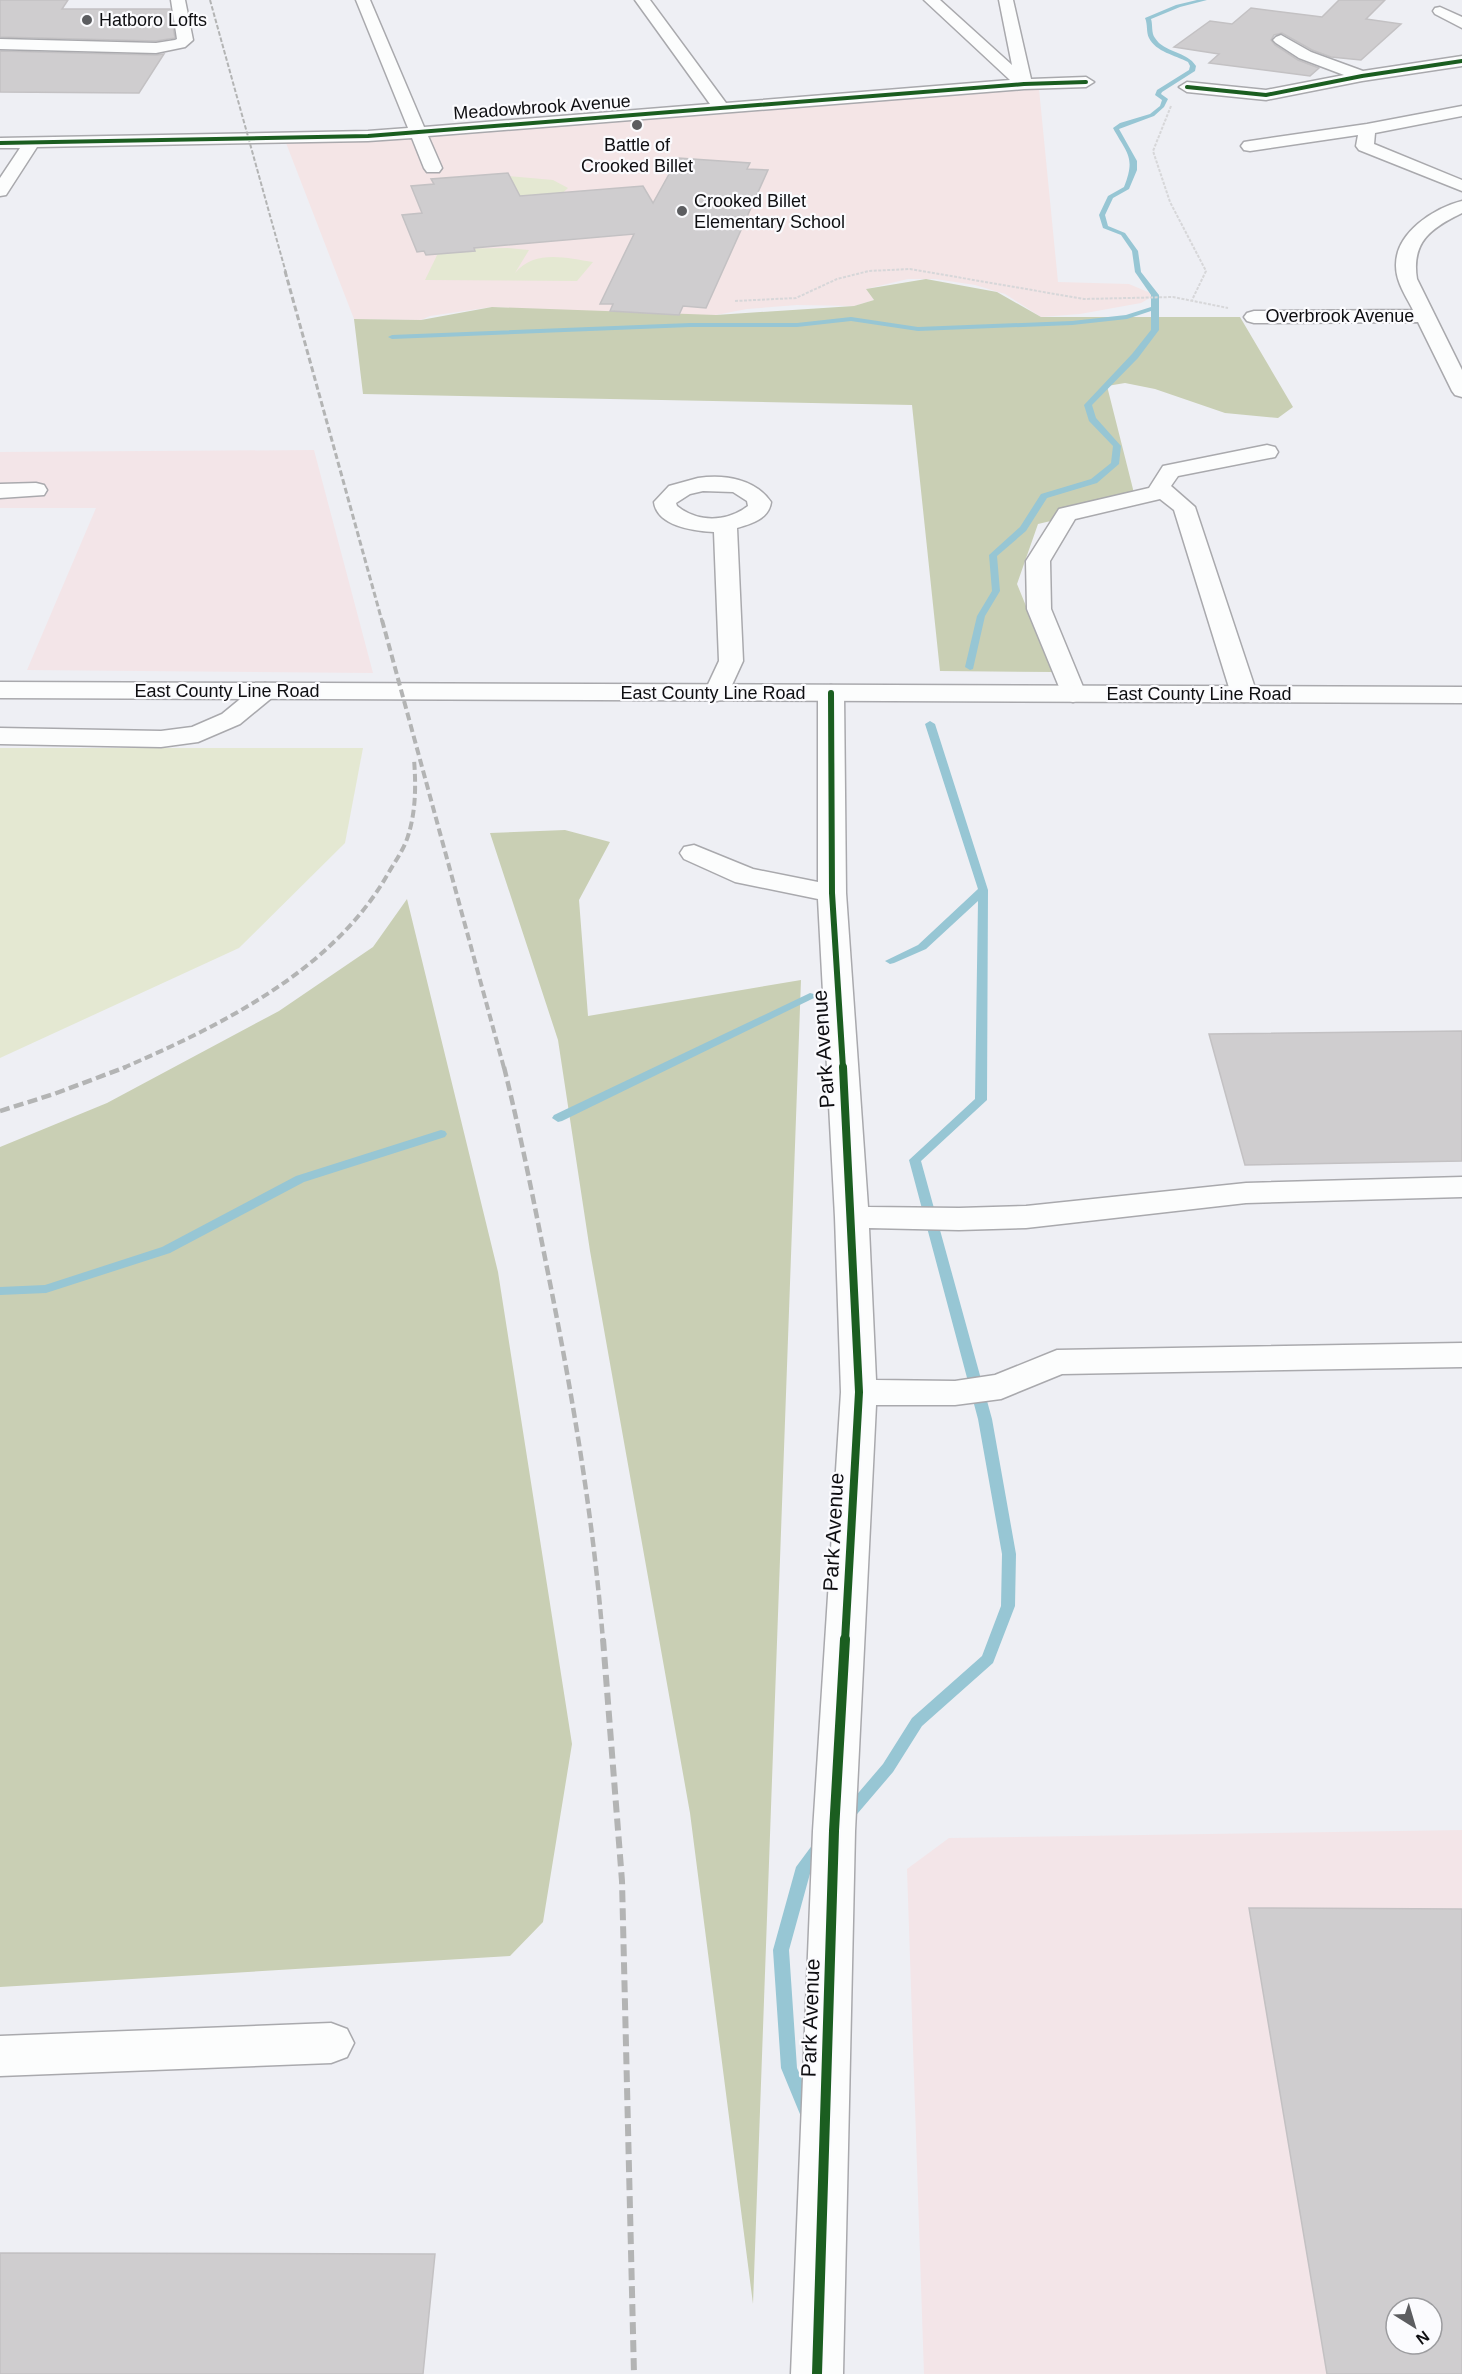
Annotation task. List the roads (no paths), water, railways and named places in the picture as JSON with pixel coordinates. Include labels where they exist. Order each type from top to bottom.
[{"type":"street","points":[[0,44],[156,48],[184,42],[178,0]]},
{"type":"street","points":[[363,0],[420,132],[433,168]]},
{"type":"street","points":[[642,0],[722,109]]},
{"type":"street","points":[[931,0],[1024,84]]},
{"type":"street","points":[[1006,0],[1024,84]]},
{"type":"street","points":[[1440,12],[1462,23]]},
{"type":"street","points":[[1281,40],[1305,55],[1362,76]]},
{"type":"street","points":[[156,48],[182,63]]},
{"type":"street","points":[[1187,87],[1266,95],[1362,76],[1462,61]]},
{"type":"street","name":"Meadowbrook Avenue","points":[[0,142],[288,138],[420,132],[1024,84],[1086,82]]},
{"type":"street","points":[[1250,146],[1367,129],[1462,111]]},
{"type":"street","points":[[1367,129],[1365,146],[1462,186]]},
{"type":"street","points":[[0,191],[32,142]]},
{"type":"street","points":[[1462,206],[1432,221],[1420,231],[1411,242],[1403,267],[1462,391]]},
{"type":"street","name":"Overbrook Avenue","points":[[1254,317],[1425,316]]},
{"type":"street","points":[[1164,448],[1190,467]]},
{"type":"street","points":[[1244,694],[1184,507],[1159,487],[1171,471],[1267,452]]},
{"type":"street","points":[[0,490],[36,490]]},
{"type":"street","points":[[1073,694],[1040,609],[1038,561],[1067,514],[1164,491]]},
{"type":"street","points":[[717,693],[731,661],[725,524]]},
{"type":"street","name":"East County Line Road","points":[[0,690],[1462,694]]},
{"type":"street","points":[[0,736],[161,739],[198,734],[231,719],[265,691]]},
{"type":"street","name":"Park Avenue","points":[[817,2374],[834,1831],[859,1392],[852,1217],[832,893],[831,693]]},
{"type":"street","points":[[694,853],[745,876],[832,893]]},
{"type":"street","points":[[852,1217],[959,1219],[1026,1217],[1246,1193],[1462,1187]]},
{"type":"street","points":[[859,1392],[955,1393],[1001,1387],[1057,1362],[1462,1355]]},
{"type":"street","points":[[0,2056],[331,2043]]},
{"type":"waterway","points":[[1155,308],[1155,295],[1138,272],[1135,251],[1123,234],[1105,227],[1102,215],[1110,197],[1127,188],[1134,170],[1134,161],[1116,128],[1158,111],[1165,99],[1158,95],[1159,91],[1192,71],[1193,66],[1190,61],[1154,41],[1150,35],[1148,18],[1178,6],[1204,0]]},
{"type":"waterway","points":[[392,337],[690,325],[797,325],[851,319],[918,329],[1072,323],[1127,317],[1155,308]]},
{"type":"waterway","points":[[970,667],[981,616],[996,591],[993,555],[1023,529],[1044,496],[1094,481],[1115,464],[1117,446],[1092,419],[1088,405],[1135,356],[1155,330],[1155,308]]},
{"type":"waterway","points":[[930,724],[983,890]]},
{"type":"waterway","points":[[847,1816],[888,1768],[917,1722],[988,1659],[1008,1606],[1009,1554],[985,1419],[915,1160],[981,1100],[983,890]]},
{"type":"waterway","points":[[890,961],[922,947],[983,890]]},
{"type":"waterway","points":[[558,1118],[810,996]]},
{"type":"waterway","points":[[0,1291],[46,1289],[166,1250],[300,1179],[441,1134]]},
{"type":"waterway","points":[[808,2114],[789,2068],[781,1950],[804,1867],[822,1845]]},
{"type":"railway","points":[[210,0],[286,273]]},
{"type":"railway","points":[[285,271],[382,621]]},
{"type":"railway","points":[[382,620],[504,1068]]},
{"type":"railway","points":[[123,1068],[236,1013],[307,966],[338,938],[366,907],[406,841],[414,808],[414,759]]},
{"type":"railway","points":[[0,1111],[126,1067]]},
{"type":"railway","points":[[504,1067],[531,1189],[572,1404],[587,1498],[603,1641]]},
{"type":"railway","points":[[603,1639],[622,1881],[634,2374]]},
{"type":"place","name":"Hatboro Lofts","points":[[87,20]]},
{"type":"place","name":"Battle of Crooked Billet","points":[[637,125]]},
{"type":"place","name":"Crooked Billet Elementary School","points":[[682,211]]}]
